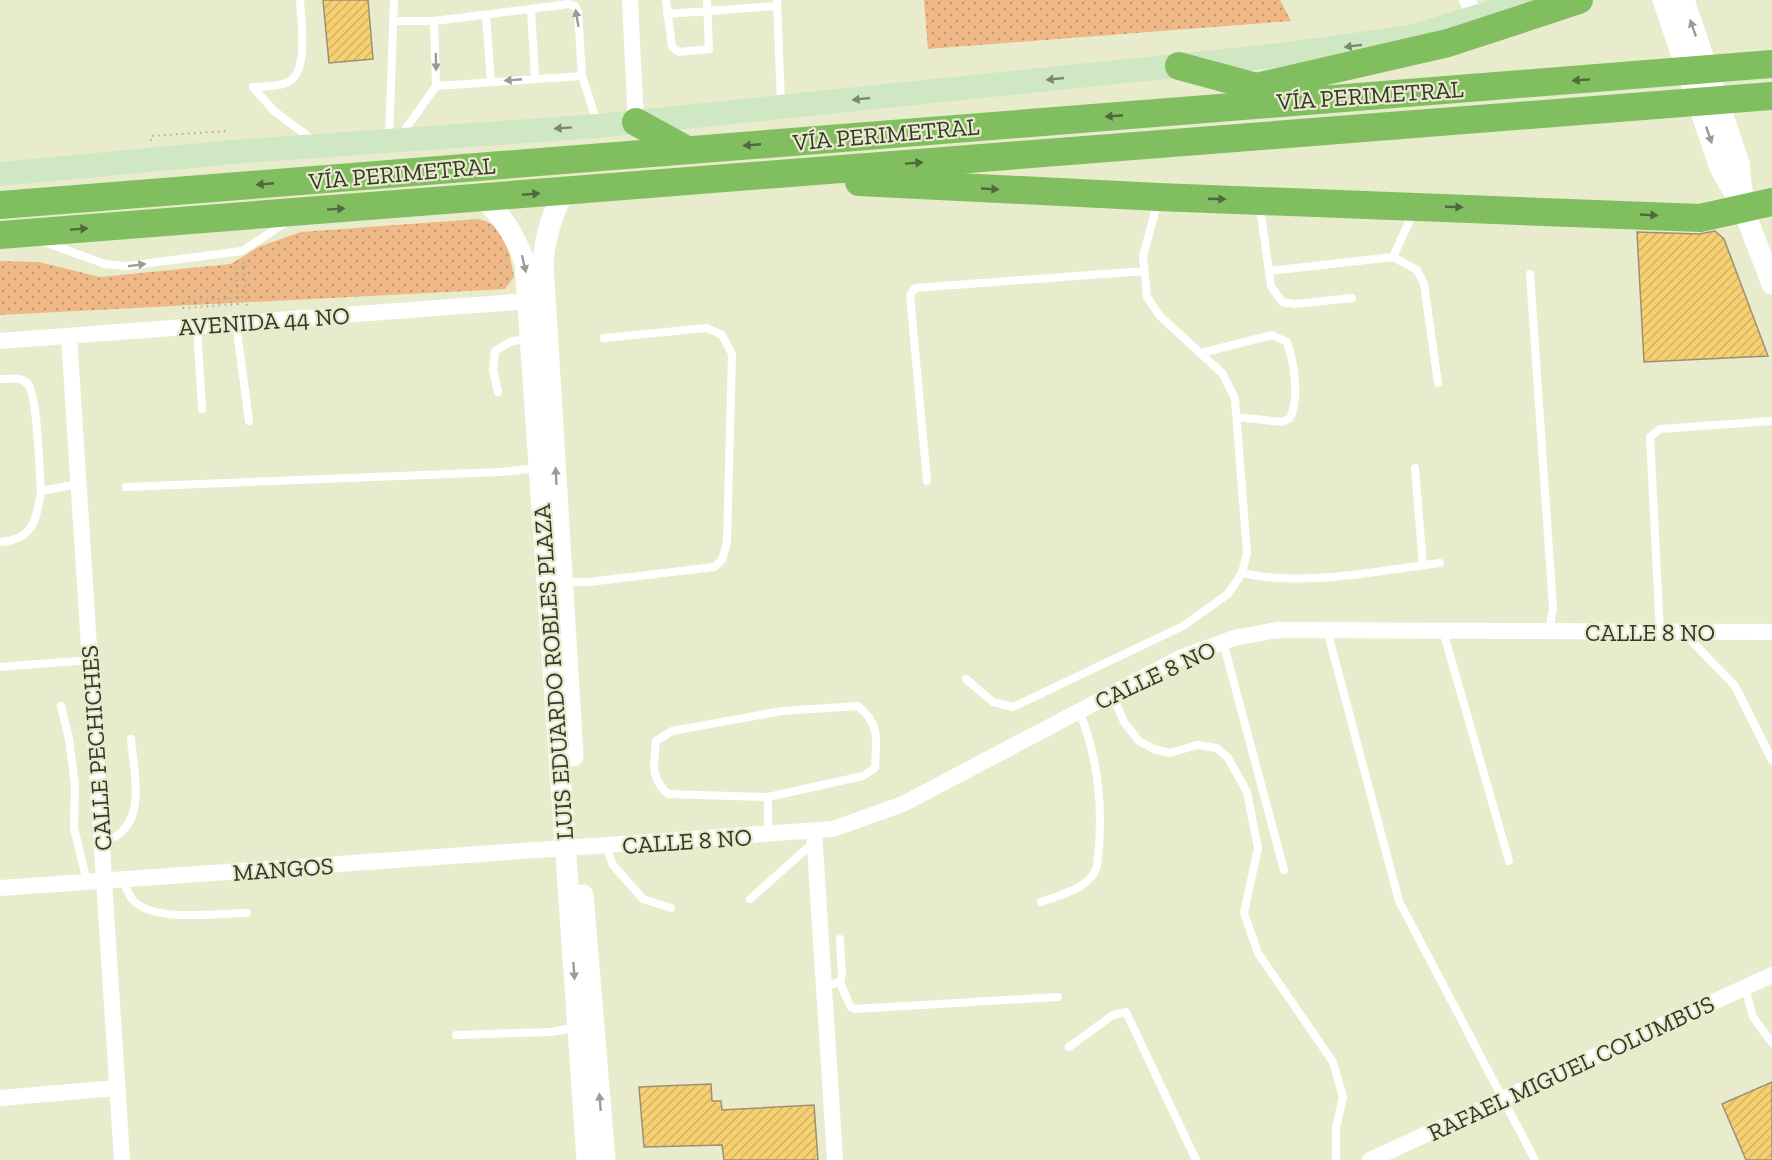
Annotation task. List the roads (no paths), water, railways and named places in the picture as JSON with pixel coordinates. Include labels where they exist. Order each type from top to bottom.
[{"type":"highway","points":[[1153,113],[1448,43],[1579,0]]},
{"type":"highway","name":"VÍA PERIMETRAL","points":[[0,205],[1304,99],[1639,76],[1772,64]]},
{"type":"highway","points":[[1179,66],[1304,99]]},
{"type":"highway","name":"VÍA PERIMETRAL","points":[[11,234],[1772,96]]},
{"type":"highway","points":[[636,122],[687,150]]},
{"type":"highway","points":[[743,176],[1159,197],[1700,218],[1772,202]]},
{"type":"main road","name":"VÍA PERIMETRAL","points":[[0,174],[394,139],[598,126],[1179,66],[1363,45],[1411,37],[1472,9],[1532,0]]},
{"type":"street","points":[[630,0],[636,122]]},
{"type":"street","points":[[1663,0],[1720,168],[1743,208],[1772,284]]},
{"type":"street","points":[[1684,0],[1740,163],[1743,208]]},
{"type":"street","name":"LUIS EDUARDO ROBLES PLAZA","points":[[564,191],[551,216],[545,238],[543,263],[554,583],[572,849],[578,1027],[587,1160]]},
{"type":"street","name":"LUIS EDUARDO ROBLES PLAZA","points":[[483,198],[503,218],[516,237],[525,263],[539,468],[554,583]]},
{"type":"street","name":"AVENIDA 44 NO","points":[[0,341],[529,302]]},
{"type":"street","name":"CALLE PECHICHES","points":[[69,336],[102,842],[96,882],[122,1160]]},
{"type":"street","name":"CALLE 8 NO","points":[[572,849],[768,835],[814,836],[903,804],[1180,658],[1223,642],[1278,630],[1772,632]]},
{"type":"street","points":[[814,836],[832,984],[835,1160]]},
{"type":"street","name":"LUIS EDUARDO ROBLES PLAZA","points":[[572,849],[605,1160]]},
{"type":"street","name":"MANGOS","points":[[0,888],[572,849]]},
{"type":"street","name":"RAFAEL MIGUEL COLUMBUS","points":[[1370,1160],[1772,975]]},
{"type":"street","points":[[0,1098],[117,1088]]},
{"type":"lane","points":[[300,0],[302,66],[297,77],[285,84],[253,87],[274,111],[321,145]]},
{"type":"lane","points":[[394,0],[394,139]]},
{"type":"lane","points":[[666,0],[675,51],[709,49],[711,44],[707,0]]},
{"type":"lane","points":[[667,14],[776,3],[781,107]]},
{"type":"lane","points":[[393,21],[434,21],[569,4],[575,6],[578,12],[582,76],[598,126]]},
{"type":"lane","points":[[531,9],[535,78]]},
{"type":"lane","points":[[486,15],[491,82]]},
{"type":"lane","points":[[394,139],[436,87],[434,21]]},
{"type":"lane","points":[[436,87],[582,76]]},
{"type":"lane","points":[[966,679],[993,702],[1013,706],[1183,626],[1228,594],[1242,573],[1247,553],[1235,399],[1223,374],[1160,316],[1147,297],[1143,256],[1159,197]]},
{"type":"lane","points":[[1259,200],[1271,286],[1282,302],[1294,304],[1352,298]]},
{"type":"lane","points":[[1393,257],[1415,207]]},
{"type":"lane","points":[[11,234],[105,264],[127,266],[242,251],[303,212]]},
{"type":"lane","points":[[1269,271],[1393,257],[1417,270],[1424,284],[1438,382]]},
{"type":"lane","points":[[927,481],[910,295],[915,288],[1144,271]]},
{"type":"lane","points":[[1530,274],[1553,609],[1548,631]]},
{"type":"lane","points":[[242,322],[249,421]]},
{"type":"lane","points":[[197,326],[202,410]]},
{"type":"lane","points":[[554,583],[589,582],[714,567],[722,560],[727,542],[732,354],[722,335],[707,328],[604,338]]},
{"type":"lane","points":[[1201,353],[1272,335],[1287,342],[1292,356],[1295,409],[1290,418],[1282,422],[1237,417]]},
{"type":"lane","points":[[498,392],[493,370],[495,351],[512,341],[531,339]]},
{"type":"lane","points":[[0,379],[20,379],[29,385],[36,403],[41,491],[30,530],[15,541],[0,542]]},
{"type":"lane","points":[[1660,632],[1650,437],[1660,429],[1772,421]]},
{"type":"lane","points":[[126,487],[500,472],[539,468]]},
{"type":"lane","points":[[1415,468],[1423,565]]},
{"type":"lane","points":[[41,491],[79,484]]},
{"type":"lane","points":[[1242,573],[1270,579],[1313,579],[1440,563]]},
{"type":"lane","points":[[1327,630],[1399,902],[1501,1100],[1535,1160]]},
{"type":"lane","points":[[1443,631],[1509,861]]},
{"type":"lane","points":[[1683,632],[1735,686],[1772,760]]},
{"type":"lane","points":[[1223,642],[1284,870]]},
{"type":"lane","points":[[0,667],[90,660]]},
{"type":"lane","points":[[1112,694],[1124,722],[1139,741],[1154,749],[1170,753],[1197,745],[1217,748],[1228,758],[1247,792],[1258,848],[1244,913],[1258,953],[1333,1062],[1343,1097],[1336,1128],[1336,1160]]},
{"type":"lane","points":[[61,706],[69,740],[75,785],[74,828],[96,882]]},
{"type":"lane","points":[[858,706],[871,717],[877,733],[875,768],[863,776],[768,797],[668,794],[657,784],[654,766],[656,741],[672,731],[782,711],[858,706]]},
{"type":"lane","points":[[1041,902],[1084,885],[1094,877],[1097,866],[1100,792],[1086,728],[1079,711]]},
{"type":"lane","points":[[102,842],[119,834],[132,816],[136,793],[131,739]]},
{"type":"lane","points":[[768,797],[768,835]]},
{"type":"lane","points":[[750,899],[814,836]]},
{"type":"lane","points":[[606,847],[613,865],[643,899],[671,908]]},
{"type":"lane","points":[[122,880],[133,900],[145,909],[162,914],[247,913]]},
{"type":"lane","points":[[840,939],[842,975],[832,984],[855,1009],[1058,997]]},
{"type":"lane","points":[[1745,988],[1753,1017],[1772,1043]]},
{"type":"lane","points":[[1069,1047],[1113,1015],[1126,1012],[1196,1160]]},
{"type":"lane","points":[[456,1035],[551,1032],[578,1027]]}]
